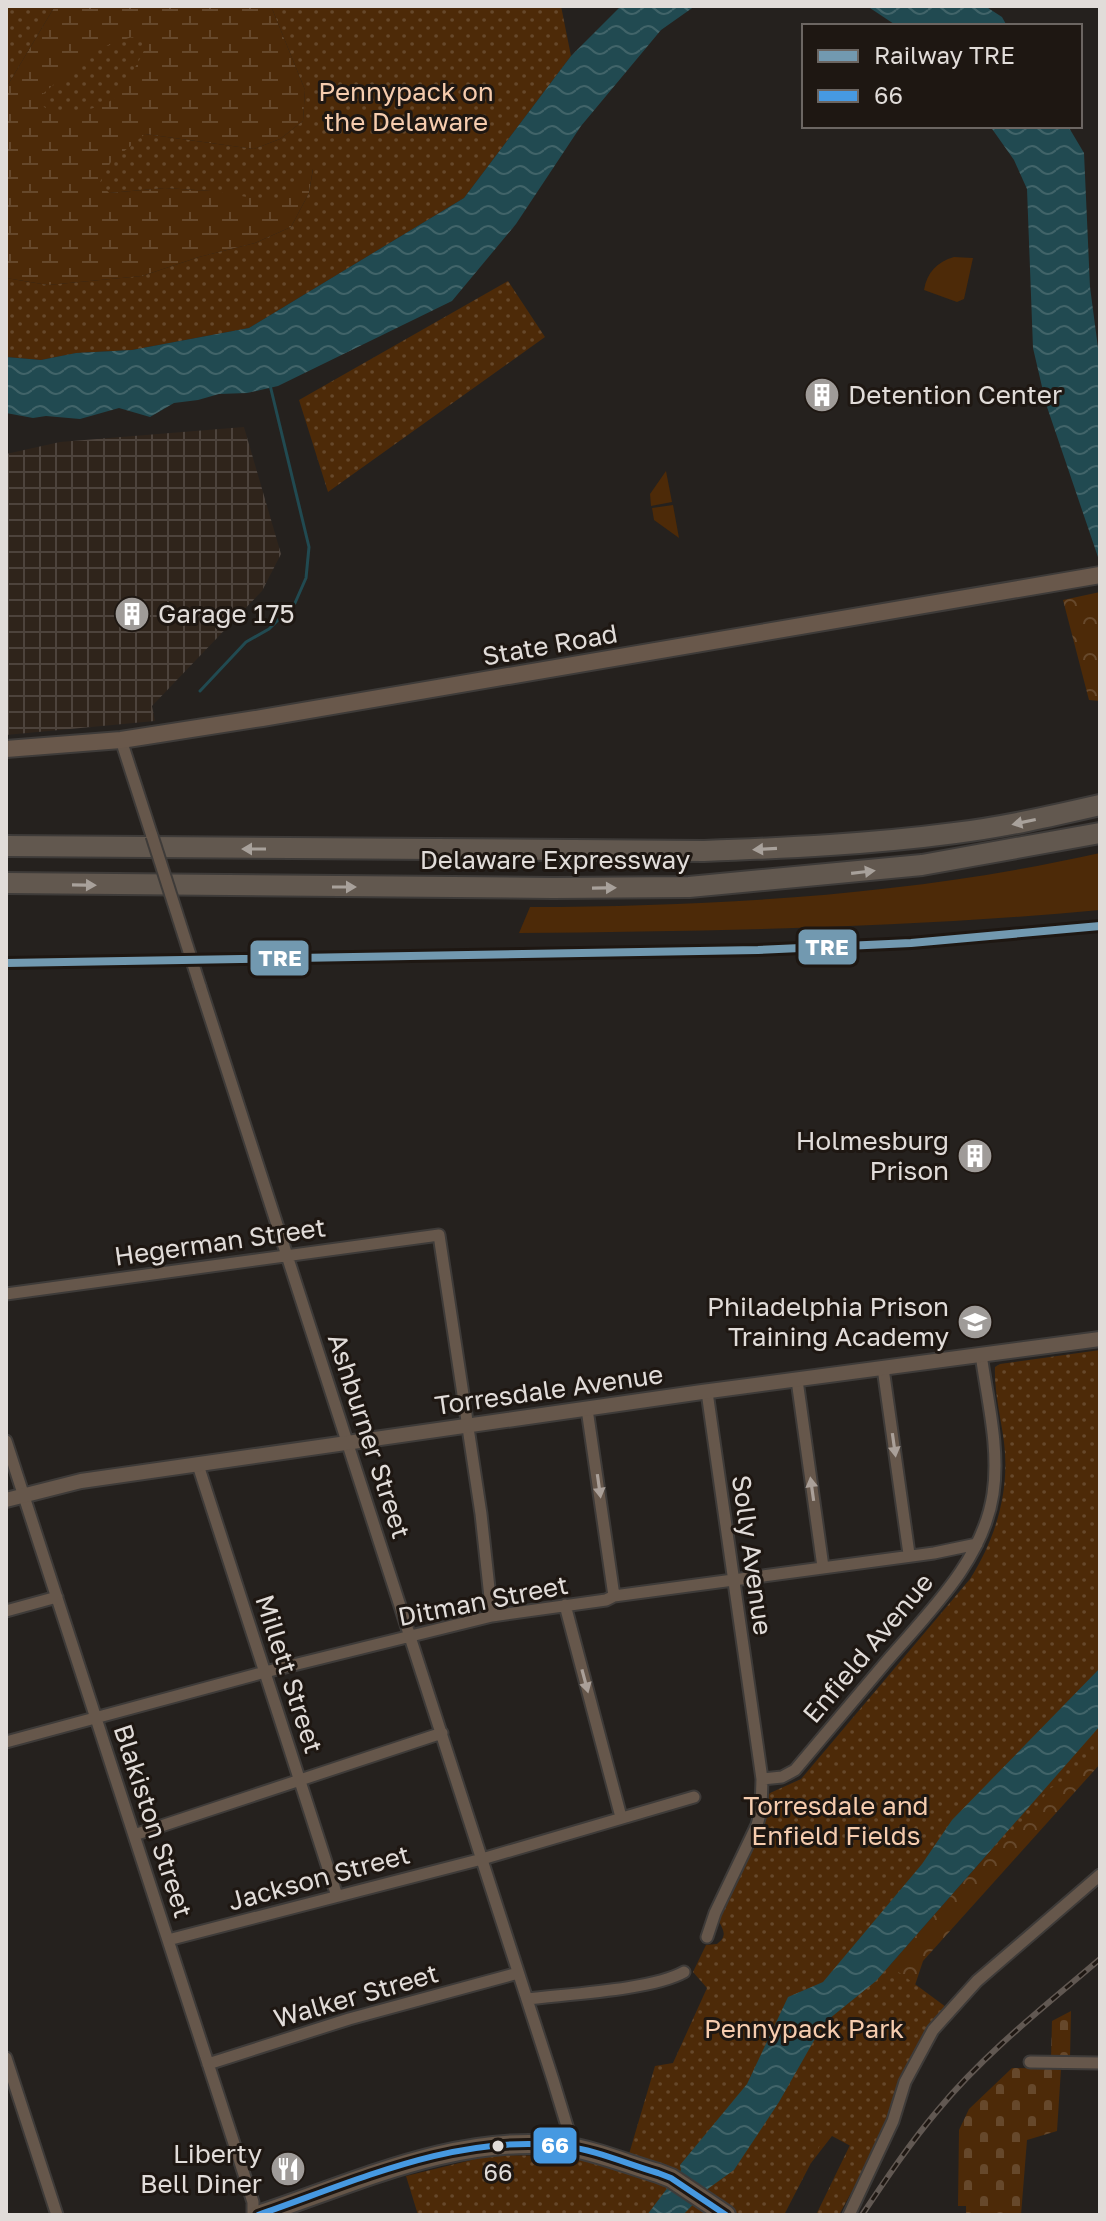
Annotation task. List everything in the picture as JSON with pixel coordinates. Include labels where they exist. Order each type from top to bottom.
[{"type":"highway","name":"Delaware Expressway","points":[[6,846],[704,851],[817,846],[942,835],[1012,825],[1100,805]]},
{"type":"highway","name":"Delaware Expressway","points":[[6,883],[689,887],[922,865],[1100,833]]},
{"type":"main road","name":"State Road","points":[[6,749],[121,740],[302,712],[1096,575]]},
{"type":"main road","points":[[256,2215],[437,2157],[496,2145],[569,2147],[671,2178],[726,2215]]},
{"type":"street","name":"Ashburner Street","points":[[121,740],[527,1999],[570,2136],[569,2147]]},
{"type":"street","name":"Hegerman Street","points":[[6,1294],[389,1240],[440,1236],[466,1426]]},
{"type":"street","name":"Torresdale Avenue","points":[[6,1500],[81,1481],[1100,1339]]},
{"type":"street","name":"Enfield Avenue","points":[[762,1779],[782,1777],[795,1770],[914,1630],[961,1571],[977,1544],[989,1514],[994,1473],[981,1354]]},
{"type":"street","points":[[883,1368],[909,1554]]},
{"type":"street","points":[[797,1380],[823,1567]]},
{"type":"street","name":"Solly Avenue","points":[[707,1392],[762,1779]]},
{"type":"street","points":[[587,1409],[614,1596]]},
{"type":"street","points":[[466,1426],[481,1514],[492,1616]]},
{"type":"street","name":"Blakiston Street","points":[[6,1441],[256,2215]]},
{"type":"street","name":"Millett Street","points":[[198,1465],[337,1896]]},
{"type":"street","name":"Ditman Street","points":[[6,1742],[265,1672],[492,1616],[606,1600],[614,1596],[934,1553],[977,1544]]},
{"type":"street","points":[[6,1611],[57,1597]]},
{"type":"street","points":[[565,1605],[621,1817]]},
{"type":"street","points":[[134,1835],[442,1733]]},
{"type":"street","points":[[707,1937],[715,1913],[757,1825],[762,1779]]},
{"type":"street","name":"Jackson Street","points":[[168,1940],[482,1859],[694,1797]]},
{"type":"street","points":[[849,2215],[893,2121],[905,2082],[933,2030],[977,1981],[1100,1875]]},
{"type":"street","points":[[527,1999],[644,1984],[676,1977],[684,1972]]},
{"type":"street","name":"Walker Street","points":[[208,2064],[349,2019],[518,1973]]},
{"type":"street","points":[[6,2058],[57,2215]]},
{"type":"street","points":[[1030,2062],[1100,2063]]},
{"type":"shaded area","points":[[244,427],[281,554],[262,591],[152,706],[155,721],[6,735],[6,454],[60,442]]},
{"type":"green space","points":[[6,6],[55,6],[6,88]]},
{"type":"green space","points":[[55,6],[271,6],[305,90],[303,121],[280,139],[254,149],[145,134],[109,193],[165,188],[211,191],[313,168],[309,193],[291,227],[255,243],[142,276],[48,285],[6,278],[6,88]]},
{"type":"green space","name":"Pennypack on the Delaware","points":[[271,6],[561,6],[571,56],[464,198],[249,328],[132,350],[77,353],[41,360],[6,357],[6,278],[48,285],[142,276],[255,243],[291,227],[309,193],[313,169],[278,202],[211,191],[165,188],[109,193],[100,182],[111,162],[145,134],[254,149],[280,139],[303,121],[305,90]]},
{"type":"green space","points":[[132,37],[147,42],[116,97],[98,106],[73,112],[51,111],[43,106],[39,97],[96,49]]},
{"type":"green space","points":[[954,257],[973,258],[964,299],[957,302],[924,290],[934,269]]},
{"type":"green space","points":[[508,281],[545,337],[328,492],[299,400]]},
{"type":"green space","points":[[666,471],[672,502],[651,506],[650,494]]},
{"type":"green space","points":[[673,505],[679,538],[654,520],[652,508]]},
{"type":"green space","points":[[1100,592],[1100,701],[1089,700],[1063,600]]},
{"type":"green space","points":[[1100,853],[1100,910],[883,925],[519,933],[530,907],[746,901],[817,895],[959,879]]},
{"type":"green space","name":"Pennypack Park","points":[[1100,1350],[1100,1743],[1062,1782],[1049,1789],[1032,1814],[948,1888],[885,1962],[946,2007],[917,2046],[879,2141],[839,2215],[816,2215],[850,2145],[827,2132],[784,2215],[418,2215],[406,2176],[492,2155],[574,2156],[658,2181],[665,2165],[629,2154],[655,2066],[673,2063],[707,1988],[693,1972],[706,1945],[717,1944],[723,1938],[724,1932],[718,1919],[766,1798],[770,1793],[801,1779],[970,1579],[994,1531],[1005,1478],[995,1367]]},
{"type":"green space","points":[[1100,1726],[1100,1764],[923,1961],[860,2151],[832,2136],[811,2163],[777,2146],[876,1981]]},
{"type":"green space","points":[[1071,2011],[1070,2059],[1051,2059],[1052,2021]]},
{"type":"green space","points":[[1012,2068],[1061,2069],[1057,2131],[1027,2140],[1021,2215],[966,2215],[966,2206],[958,2206],[959,2130],[969,2109]]},
{"type":"water","points":[[621,6],[695,6],[661,30],[581,126],[516,224],[452,301],[278,386],[174,403],[150,417],[119,408],[80,419],[33,418],[6,413],[6,357],[41,360],[76,353],[132,350],[249,328],[464,198],[571,56]]},
{"type":"water","points":[[867,6],[985,6],[1002,17],[1006,24],[894,24]]},
{"type":"water","points":[[991,128],[1069,128],[1084,153],[1090,287],[1100,363],[1100,563],[1046,404],[1033,348],[1027,189],[1014,160]]},
{"type":"water","points":[[1100,1668],[1100,1726],[876,1981],[824,2023],[779,2102],[734,2170],[709,2188],[683,2215],[647,2215],[681,2170],[680,2165],[747,2084],[788,1997],[823,1982],[922,1864],[952,1820]]},
{"type":"waterway","points":[[200,691],[246,642],[269,629],[295,603],[306,578],[309,547],[270,385]]},
{"type":"railway","points":[[862,2215],[908,2148],[956,2089],[1016,2031],[1100,1959]]},
{"type":"rail line","name":"TRE","points":[[6,963],[758,950],[911,943],[1100,926]]},
{"type":"transit line","name":"66","points":[[258,2215],[408,2163],[446,2153],[524,2144],[576,2148],[658,2173],[671,2178],[726,2215]]},
{"type":"place","name":"Detention Center","points":[[822,395]]},
{"type":"place","name":"Garage 175","points":[[132,614]]},
{"type":"place","name":"Holmesburg Prison","points":[[975,1156]]},
{"type":"place","name":"Philadelphia Prison Training Academy","points":[[975,1322]]},
{"type":"place","name":"66","points":[[498,2146]]},
{"type":"place","name":"Liberty Bell Diner","points":[[288,2169]]},
{"type":"park label","name":"Torresdale and Enfield Fields","points":[[836,1821]]}]
